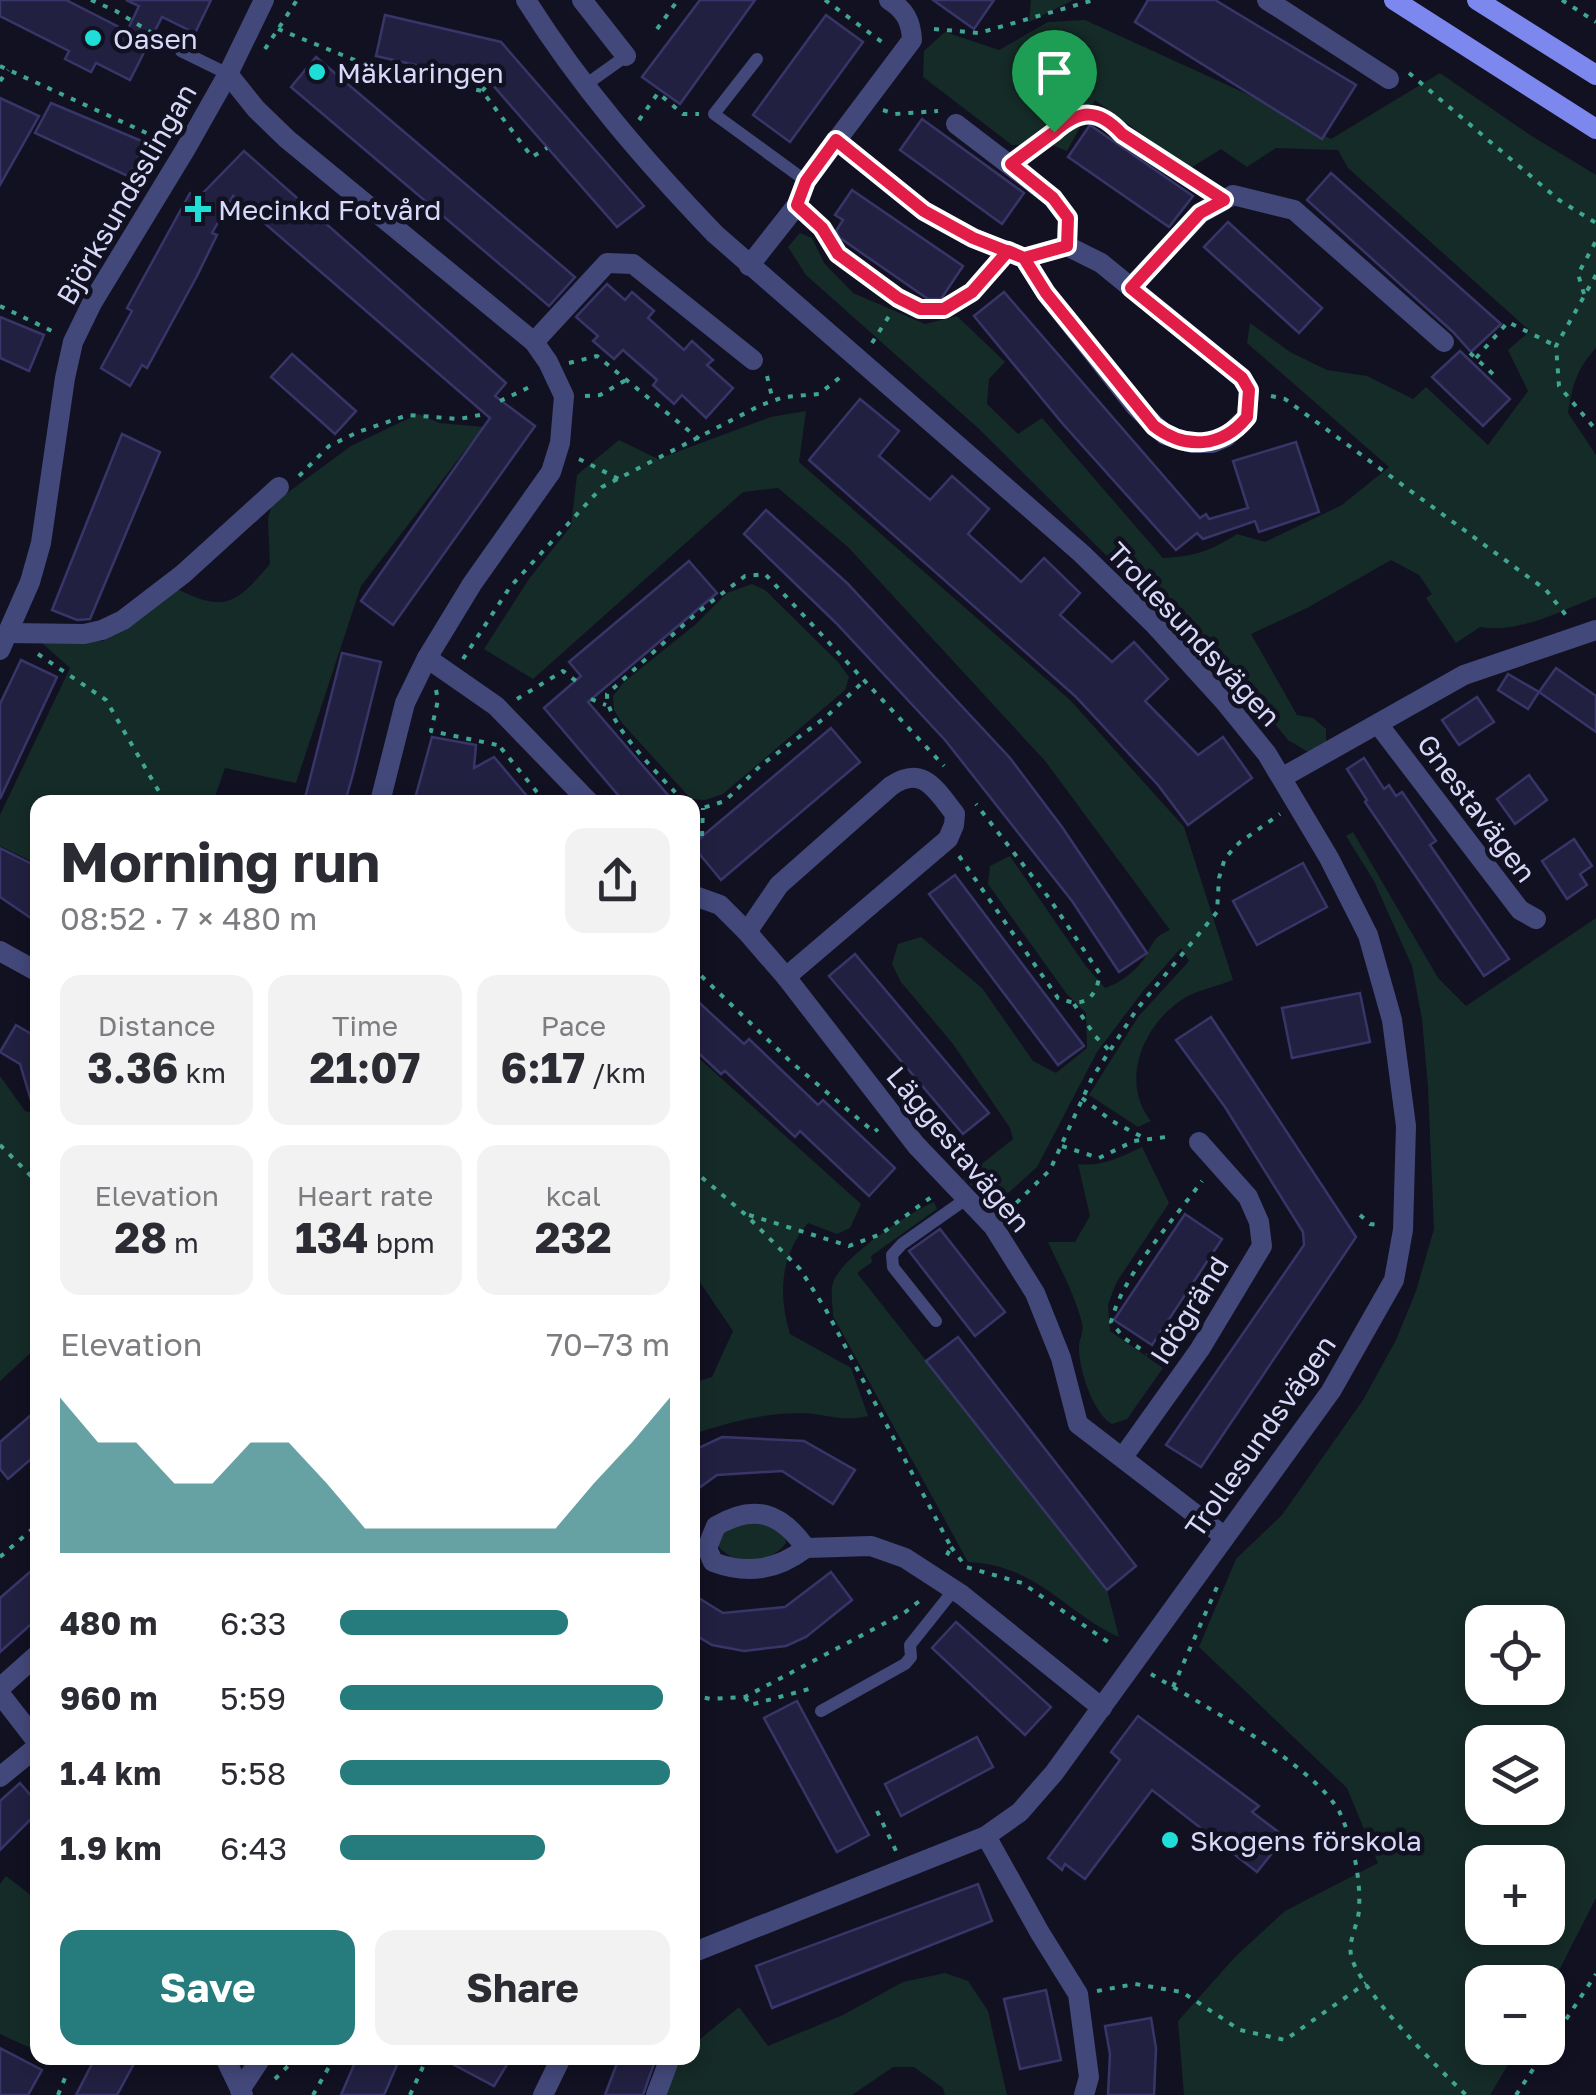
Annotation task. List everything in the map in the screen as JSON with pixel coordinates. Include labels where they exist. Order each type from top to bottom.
[{"type":"main road","points":[[1394,0],[1596,128]]},
{"type":"main road","points":[[1477,0],[1596,74]]},
{"type":"street","name":"Björksundsslingan","points":[[4,642],[30,582],[41,543],[64,378],[73,342],[92,303],[228,74],[264,0]]},
{"type":"street","name":"Trollesundsvägen","points":[[526,0],[584,86],[666,183],[749,266],[1081,553],[1154,624],[1224,701],[1283,777],[1330,858],[1368,936],[1392,1020],[1406,1126],[1403,1230],[1394,1280],[1331,1391],[1054,1773],[1020,1812],[986,1836],[700,1949]]},
{"type":"street","points":[[582,0],[626,56]]},
{"type":"street","points":[[749,266],[797,205],[806,181],[912,40],[912,27],[899,6],[889,0]]},
{"type":"street","points":[[1267,0],[1394,72]]},
{"type":"street","name":"Björksundsslingan","points":[[228,74],[256,109],[288,139],[534,342],[564,396],[560,443],[551,472],[472,584],[428,658],[405,703],[382,795]]},
{"type":"street","points":[[956,124],[1053,198],[1068,218],[1067,246]]},
{"type":"street","points":[[836,140],[924,211],[973,238],[1016,254],[1067,246],[1101,263],[1227,364],[1249,390],[1247,417],[1226,437],[1212,442],[1192,443],[1165,435],[1136,407],[1016,254]]},
{"type":"street","points":[[1131,288],[1200,213],[1233,195],[1294,210],[1444,342]]},
{"type":"street","points":[[534,342],[607,263],[633,264],[753,360]]},
{"type":"street","points":[[4,642],[84,634],[123,620],[183,574],[280,487]]},
{"type":"street","points":[[1283,777],[1464,675],[1591,638]]},
{"type":"street","points":[[428,658],[500,710],[582,795]]},
{"type":"street","name":"Gnestavägen","points":[[1378,724],[1520,910],[1536,919]]},
{"type":"street","points":[[747,932],[779,885],[905,776],[918,777],[932,785],[955,814],[948,839],[786,977]]},
{"type":"street","name":"Läggestavägen","points":[[700,899],[720,905],[747,932],[894,1116],[992,1226],[1035,1293],[1061,1358],[1078,1424],[1226,1537]]},
{"type":"street","points":[[0,951],[30,968]]},
{"type":"street","name":"Idögränd","points":[[1123,1456],[1180,1376],[1262,1246],[1248,1196],[1199,1142]]},
{"type":"street","points":[[806,1548],[871,1546],[905,1558],[1102,1708]]},
{"type":"street","points":[[30,1662],[0,1691],[30,1727]]},
{"type":"street","points":[[0,1777],[30,1739]]},
{"type":"street","points":[[986,1836],[1078,1994],[1089,2076],[1084,2095]]},
{"type":"street","points":[[228,2065],[242,2092]]},
{"type":"street","points":[[242,2092],[257,2065]]},
{"type":"street","points":[[543,2095],[558,2065]]},
{"type":"street","points":[[656,2095],[667,2065]]},
{"type":"lane","points":[[182,51],[228,74]]},
{"type":"lane","points":[[584,86],[626,56]]},
{"type":"lane","points":[[757,58],[714,114],[806,181]]},
{"type":"lane","points":[[797,205],[822,228],[838,254],[898,298],[920,309],[944,309],[972,292],[1016,254]]},
{"type":"lane","points":[[936,1321],[893,1268],[892,1255],[958,1191]]},
{"type":"lane","points":[[821,1710],[910,1658],[910,1645],[944,1586]]},
{"type":"path","points":[[91,0],[182,51]]},
{"type":"path","points":[[657,29],[678,0]]},
{"type":"path","points":[[825,0],[899,55]]},
{"type":"path","points":[[912,27],[979,33],[1094,0]]},
{"type":"path","points":[[1562,0],[1596,22]]},
{"type":"path","points":[[278,29],[367,65],[482,91],[532,157],[547,148]]},
{"type":"path","points":[[0,66],[184,150]]},
{"type":"path","points":[[0,82],[8,70]]},
{"type":"path","points":[[1394,72],[1559,200],[1596,224]]},
{"type":"path","points":[[482,91],[490,82]]},
{"type":"path","points":[[636,124],[658,94],[683,114]]},
{"type":"path","points":[[895,114],[945,110],[956,124]]},
{"type":"path","points":[[1011,164],[1071,118],[1093,114],[1110,120],[1122,134],[1224,200]]},
{"type":"path","points":[[1584,294],[1578,274],[1596,241]]},
{"type":"path","points":[[1596,275],[1556,346],[1559,386],[1596,430]]},
{"type":"path","points":[[870,346],[898,298]]},
{"type":"path","points":[[0,306],[73,342]]},
{"type":"path","points":[[1476,358],[1508,322],[1556,346]]},
{"type":"path","points":[[1470,353],[1492,374]]},
{"type":"path","points":[[564,365],[597,356],[699,439]]},
{"type":"path","points":[[453,675],[510,587],[602,487],[772,401],[819,394],[847,372]]},
{"type":"path","points":[[575,396],[600,395],[626,380]]},
{"type":"path","points":[[500,400],[543,382]]},
{"type":"path","points":[[1249,390],[1285,399],[1546,590],[1591,638]]},
{"type":"path","points":[[280,487],[300,476],[329,446],[358,432],[408,415],[459,419],[485,414]]},
{"type":"path","points":[[572,456],[619,479]]},
{"type":"path","points":[[678,795],[617,724],[606,705],[607,694],[698,612],[745,576],[765,574],[951,775]]},
{"type":"path","points":[[4,642],[106,700],[160,795]]},
{"type":"path","points":[[500,710],[563,671],[576,681]]},
{"type":"path","points":[[700,807],[725,800],[760,766],[827,716],[865,680]]},
{"type":"path","points":[[435,688],[438,700],[431,732],[500,747],[539,795]]},
{"type":"path","points":[[591,700],[606,705]]},
{"type":"path","points":[[500,747],[514,738]]},
{"type":"path","points":[[972,799],[1049,898],[1100,974],[1098,987],[1089,999],[1074,1004]]},
{"type":"path","points":[[702,836],[703,808]]},
{"type":"path","points":[[992,1226],[1050,1170],[1082,1098],[1110,1051],[1137,1010],[1217,912],[1219,878],[1225,858],[1239,842],[1284,811]]},
{"type":"path","points":[[948,839],[1058,998],[1074,1004],[1094,1036],[1110,1051]]},
{"type":"path","points":[[700,975],[791,1062],[874,1132],[894,1116]]},
{"type":"path","points":[[1082,1098],[1112,1121],[1144,1138]]},
{"type":"path","points":[[1061,1146],[1099,1158],[1144,1138],[1166,1137]]},
{"type":"path","points":[[0,1145],[30,1174]]},
{"type":"path","points":[[700,1176],[746,1214],[800,1269],[826,1310],[950,1547],[966,1567],[1022,1582],[1114,1646]]},
{"type":"path","points":[[1180,1376],[1124,1338],[1111,1322],[1138,1268],[1202,1181]]},
{"type":"path","points":[[746,1214],[850,1246],[881,1234],[958,1191]]},
{"type":"path","points":[[1360,1215],[1370,1224],[1385,1226]]},
{"type":"path","points":[[0,1557],[30,1531]]},
{"type":"path","points":[[700,1696],[745,1697],[904,1612],[944,1586],[950,1547]]},
{"type":"path","points":[[1173,1688],[1219,1579]]},
{"type":"path","points":[[1146,1672],[1304,1770],[1339,1810],[1355,1857],[1359,1910],[1350,1950],[1355,1971],[1466,2095]]},
{"type":"path","points":[[745,1697],[750,1704],[808,1689],[821,1710]]},
{"type":"path","points":[[878,1811],[904,1868]]},
{"type":"path","points":[[1516,2095],[1596,1974]]},
{"type":"path","points":[[1078,1994],[1135,1984],[1182,1992],[1240,2030],[1285,2040],[1366,1984]]},
{"type":"path","points":[[271,2082],[289,2065]]},
{"type":"path","points":[[313,2095],[330,2065]]},
{"type":"path","points":[[410,2095],[424,2065]]},
{"type":"path","points":[[58,2095],[65,2078]]},
{"type":"green space","points":[[1031,0],[1073,0],[1029,22]]},
{"type":"green space","points":[[1085,20],[1247,94],[1331,139],[1440,73],[1596,175],[1596,348],[1576,378],[1568,413],[1596,455],[1596,597],[1524,624],[1480,627],[1456,643],[1426,598],[1432,594],[1419,575],[1391,560],[1307,608],[1251,634],[1297,715],[1313,718],[1326,729],[1326,743],[1308,752],[1288,740],[1194,633],[1117,566],[978,428],[806,275],[788,247],[800,233],[812,238],[824,263],[853,293],[925,324],[957,316],[1005,362],[989,379],[987,404],[1018,434],[1042,418],[1163,558],[1202,552],[1237,534],[1265,542],[1342,505],[1389,467],[1247,343],[1250,323],[1290,352],[1327,370],[1367,376],[1413,399],[1426,387],[1488,445],[1528,391],[1508,350],[1530,331],[1348,168],[1338,150],[1276,148],[1247,167],[1221,149],[1189,169],[1095,100],[1067,151],[1049,144],[1012,145],[923,77],[924,51],[945,32],[999,50],[1048,22]]},
{"type":"green space","points":[[806,411],[799,462],[1070,700],[1184,827],[1233,980],[1188,996],[1159,1020],[1149,1035],[1141,1052],[1137,1088],[1151,1121],[1138,1127],[1089,1095],[1138,1017],[1189,961],[1181,948],[1097,1052],[1037,1167],[995,1205],[963,1179],[1013,1139],[1010,1128],[953,1044],[901,982],[892,964],[898,944],[921,937],[982,988],[1033,1061],[1056,1073],[1087,1048],[1086,1013],[1066,993],[988,884],[990,866],[1010,856],[1105,988],[1132,973],[1157,938],[1170,930],[1046,762],[848,547],[778,488],[743,492],[533,679],[484,649],[529,579],[571,526],[577,475],[619,440],[658,459],[771,417]]},
{"type":"green space","points":[[418,414],[440,423],[483,427],[361,586],[296,783],[225,768],[215,795],[30,795],[30,861],[0,846],[0,815],[70,668],[42,643],[103,641],[177,589],[207,601],[238,596],[270,564],[268,519],[272,504],[351,446]]},
{"type":"green space","points":[[752,584],[765,590],[849,677],[845,690],[723,794],[700,800],[700,795],[687,795],[622,723],[614,710],[613,696],[624,682],[696,624],[727,593]]},
{"type":"green space","points":[[1353,832],[1438,978],[1466,1006],[1596,918],[1596,1898],[1562,1965],[1465,1965],[1465,2065],[1508,2065],[1490,2095],[1184,2095],[1178,2021],[1236,1956],[1285,1911],[1378,1863],[1347,1788],[1199,1647],[1236,1559],[1282,1515],[1363,1400],[1396,1340],[1416,1291],[1434,1229],[1422,1019],[1412,966],[1374,881],[1346,836]]},
{"type":"green space","points":[[700,1059],[861,1204],[850,1228],[837,1234],[808,1223],[787,1262],[783,1290],[790,1334],[851,1368],[868,1416],[783,1414],[700,1432],[700,1381],[712,1377],[733,1331],[700,1282]]},
{"type":"green space","points":[[0,1076],[25,1111],[30,1112],[30,1353],[0,1381]]},
{"type":"green space","points":[[1142,1147],[1169,1203],[1116,1283],[1108,1305],[1110,1331],[1163,1368],[1127,1419],[1112,1424],[1099,1411],[1088,1389],[1079,1355],[1082,1323],[1048,1242],[1075,1242],[1090,1216],[1078,1164],[1103,1163]]},
{"type":"green space","points":[[934,1202],[937,1209],[871,1256],[872,1262],[857,1273],[1107,1590],[1119,1637],[1013,1571],[968,1562],[833,1316],[833,1283],[848,1261],[893,1225]]},
{"type":"green space","points":[[747,1519],[783,1529],[786,1543],[760,1560],[731,1556],[715,1542],[717,1534]]},
{"type":"green space","points":[[6,1876],[30,1895],[30,2048],[0,2034],[0,1884]]},
{"type":"green space","points":[[945,1973],[968,1981],[988,2011],[1007,2095],[945,2095],[943,2088],[914,2067],[893,2067],[852,2095],[660,2095],[679,2065],[700,2065],[700,2039],[739,2007],[768,2046],[843,2015],[903,1982]]},
{"type":"building","name":"Oasen","points":[[0,0],[66,0],[127,31],[139,6],[126,0],[211,0],[195,33],[162,17],[130,80],[96,63],[91,72],[65,59],[69,51],[0,16]]},
{"type":"building","points":[[700,0],[755,0],[680,104],[642,77]]},
{"type":"building","points":[[933,0],[994,0],[974,29]]},
{"type":"building","points":[[1148,0],[1215,0],[1356,85],[1322,139],[1135,22]]},
{"type":"building","points":[[385,15],[501,42],[644,206],[617,227],[490,82],[376,56]]},
{"type":"building","points":[[826,15],[863,42],[790,142],[753,115]]},
{"type":"building","points":[[316,57],[575,277],[549,306],[291,87]]},
{"type":"building","points":[[0,98],[39,116],[0,185]]},
{"type":"building","points":[[51,103],[144,142],[130,177],[35,133]]},
{"type":"building","points":[[922,119],[1024,193],[1002,224],[900,150]]},
{"type":"building","points":[[1090,125],[1193,196],[1169,227],[1068,157]]},
{"type":"building","points":[[244,151],[506,383],[495,396],[535,426],[393,625],[361,601],[490,418],[233,196],[212,233],[217,235],[197,276],[147,368],[142,365],[130,386],[101,368],[132,311],[127,308],[190,193],[199,197]]},
{"type":"building","points":[[1331,173],[1501,324],[1471,352],[1307,200]]},
{"type":"building","points":[[852,190],[963,266],[941,299],[928,299],[840,238],[836,231],[843,220],[835,215]]},
{"type":"building","points":[[1228,222],[1322,308],[1299,333],[1204,247]]},
{"type":"building","points":[[607,284],[625,300],[632,292],[654,311],[648,318],[684,350],[692,341],[713,360],[707,365],[733,388],[706,418],[682,395],[674,404],[653,385],[657,380],[623,350],[614,359],[593,341],[598,336],[576,317]]},
{"type":"building","points":[[1004,292],[1200,518],[1248,508],[1233,461],[1296,442],[1319,512],[1259,532],[1255,521],[1203,539],[1197,533],[1176,550],[1062,423],[974,316]]},
{"type":"building","points":[[0,317],[44,335],[29,371],[0,358]]},
{"type":"building","points":[[1460,351],[1510,399],[1483,426],[1432,377]]},
{"type":"building","points":[[292,354],[356,411],[335,434],[271,377]]},
{"type":"building","points":[[860,399],[899,431],[879,456],[930,500],[952,476],[989,509],[968,534],[1021,582],[1044,558],[1080,593],[1060,615],[1112,662],[1134,642],[1168,679],[1145,701],[1198,755],[1223,737],[1252,778],[1188,825],[1158,785],[1075,696],[809,460]]},
{"type":"building","points":[[122,434],[160,452],[90,619],[77,620],[52,610]]},
{"type":"building","points":[[766,510],[847,583],[1010,758],[1147,953],[1119,972],[1072,901],[945,740],[836,623],[744,534]]},
{"type":"building","points":[[689,561],[717,593],[588,702],[668,795],[618,795],[544,708],[581,676],[569,662]]},
{"type":"building","points":[[342,653],[381,662],[347,795],[306,795]]},
{"type":"building","points":[[21,660],[57,677],[0,799],[0,704]]},
{"type":"building","points":[[1556,668],[1596,696],[1596,732],[1539,692]]},
{"type":"building","points":[[1508,674],[1539,692],[1528,709],[1498,690]]},
{"type":"building","points":[[1477,697],[1494,722],[1459,745],[1442,720]]},
{"type":"building","points":[[831,728],[860,762],[721,880],[700,855],[700,838]]},
{"type":"building","points":[[432,737],[476,745],[474,768],[494,757],[526,795],[416,795]]},
{"type":"building","points":[[1364,758],[1384,789],[1389,785],[1396,796],[1402,792],[1436,841],[1430,845],[1509,959],[1484,976],[1365,802],[1347,769]]},
{"type":"building","points":[[1529,775],[1547,800],[1515,824],[1497,799]]},
{"type":"building","points":[[1574,839],[1592,866],[1580,874],[1587,885],[1567,899],[1542,861]]},
{"type":"building","points":[[0,848],[30,863],[30,918],[0,897]]},
{"type":"building","points":[[1303,863],[1327,907],[1257,945],[1233,901]]},
{"type":"building","points":[[955,875],[1084,1046],[1058,1065],[929,894]]},
{"type":"building","points":[[855,954],[989,1113],[963,1134],[829,976]]},
{"type":"building","points":[[1360,993],[1370,1042],[1292,1058],[1282,1008]]},
{"type":"building","points":[[700,1003],[744,1044],[749,1039],[818,1105],[823,1100],[895,1168],[869,1196],[800,1131],[795,1137],[725,1071],[721,1074],[700,1054]]},
{"type":"building","points":[[1211,1017],[1356,1237],[1201,1467],[1166,1445],[1304,1245],[1303,1232],[1225,1107],[1176,1040]]},
{"type":"building","points":[[16,1025],[30,1033],[30,1097],[20,1064],[0,1052]]},
{"type":"building","points":[[1185,1214],[1222,1239],[1152,1345],[1114,1320]]},
{"type":"building","points":[[940,1229],[1005,1312],[975,1336],[909,1251]]},
{"type":"building","points":[[958,1337],[1136,1566],[1107,1590],[926,1361]]},
{"type":"building","points":[[30,1416],[30,1460],[8,1479],[0,1469],[0,1442]]},
{"type":"building","points":[[722,1437],[804,1441],[855,1470],[833,1504],[782,1471],[717,1475],[700,1487],[700,1447]]},
{"type":"building","points":[[30,1572],[30,1625],[0,1652],[0,1598]]},
{"type":"building","points":[[831,1572],[852,1600],[806,1637],[786,1646],[744,1651],[712,1645],[700,1638],[700,1599],[723,1613],[785,1607]]},
{"type":"building","points":[[956,1622],[1051,1707],[1025,1735],[932,1648]]},
{"type":"building","points":[[797,1701],[869,1835],[837,1852],[764,1718]]},
{"type":"building","points":[[1138,1716],[1259,1806],[1252,1812],[1285,1837],[1257,1872],[1152,1790],[1085,1879],[1065,1864],[1062,1870],[1048,1858],[1120,1760],[1111,1752]]},
{"type":"building","points":[[977,1737],[993,1767],[901,1816],[885,1784]]},
{"type":"building","points":[[20,1783],[30,1795],[30,1820],[0,1850],[0,1801]]},
{"type":"building","points":[[978,1884],[992,1921],[772,2008],[756,1966]]},
{"type":"building","points":[[1046,1990],[1061,2060],[1020,2069],[1004,1999]]},
{"type":"building","points":[[1151,2018],[1156,2048],[1154,2095],[1108,2095],[1110,2054],[1105,2026]]},
{"type":"building","points":[[0,2048],[42,2070],[28,2095],[0,2095]]},
{"type":"building","points":[[91,2065],[133,2065],[117,2095],[76,2095]]},
{"type":"building","points":[[354,2065],[397,2065],[384,2095],[341,2095]]},
{"type":"building","points":[[454,2065],[507,2065],[494,2086]]},
{"type":"building","points":[[616,2065],[654,2065],[643,2095],[605,2095]]},
{"type":"place","name":"Oasen","points":[[93,38]]},
{"type":"place","name":"Mäklaringen","points":[[317,72]]},
{"type":"place","name":"Mecinkd Fotvård","points":[[198,209]]},
{"type":"place","name":"Skogens förskola","points":[[1170,1840]]},
{"type":"route","points":[[1054,132],[1011,164],[1053,198],[1068,218],[1067,246],[1024,258],[1008,251],[972,292],[944,309],[920,309],[898,298],[838,254],[822,228],[797,205],[806,181],[836,140],[924,211],[973,238],[1002,248],[1024,258],[1046,293],[1136,407],[1165,435],[1192,443],[1226,437],[1247,417],[1249,390],[1242,378],[1131,288],[1200,213],[1224,200],[1122,134],[1110,120],[1093,114],[1071,118],[1054,132]]}]
